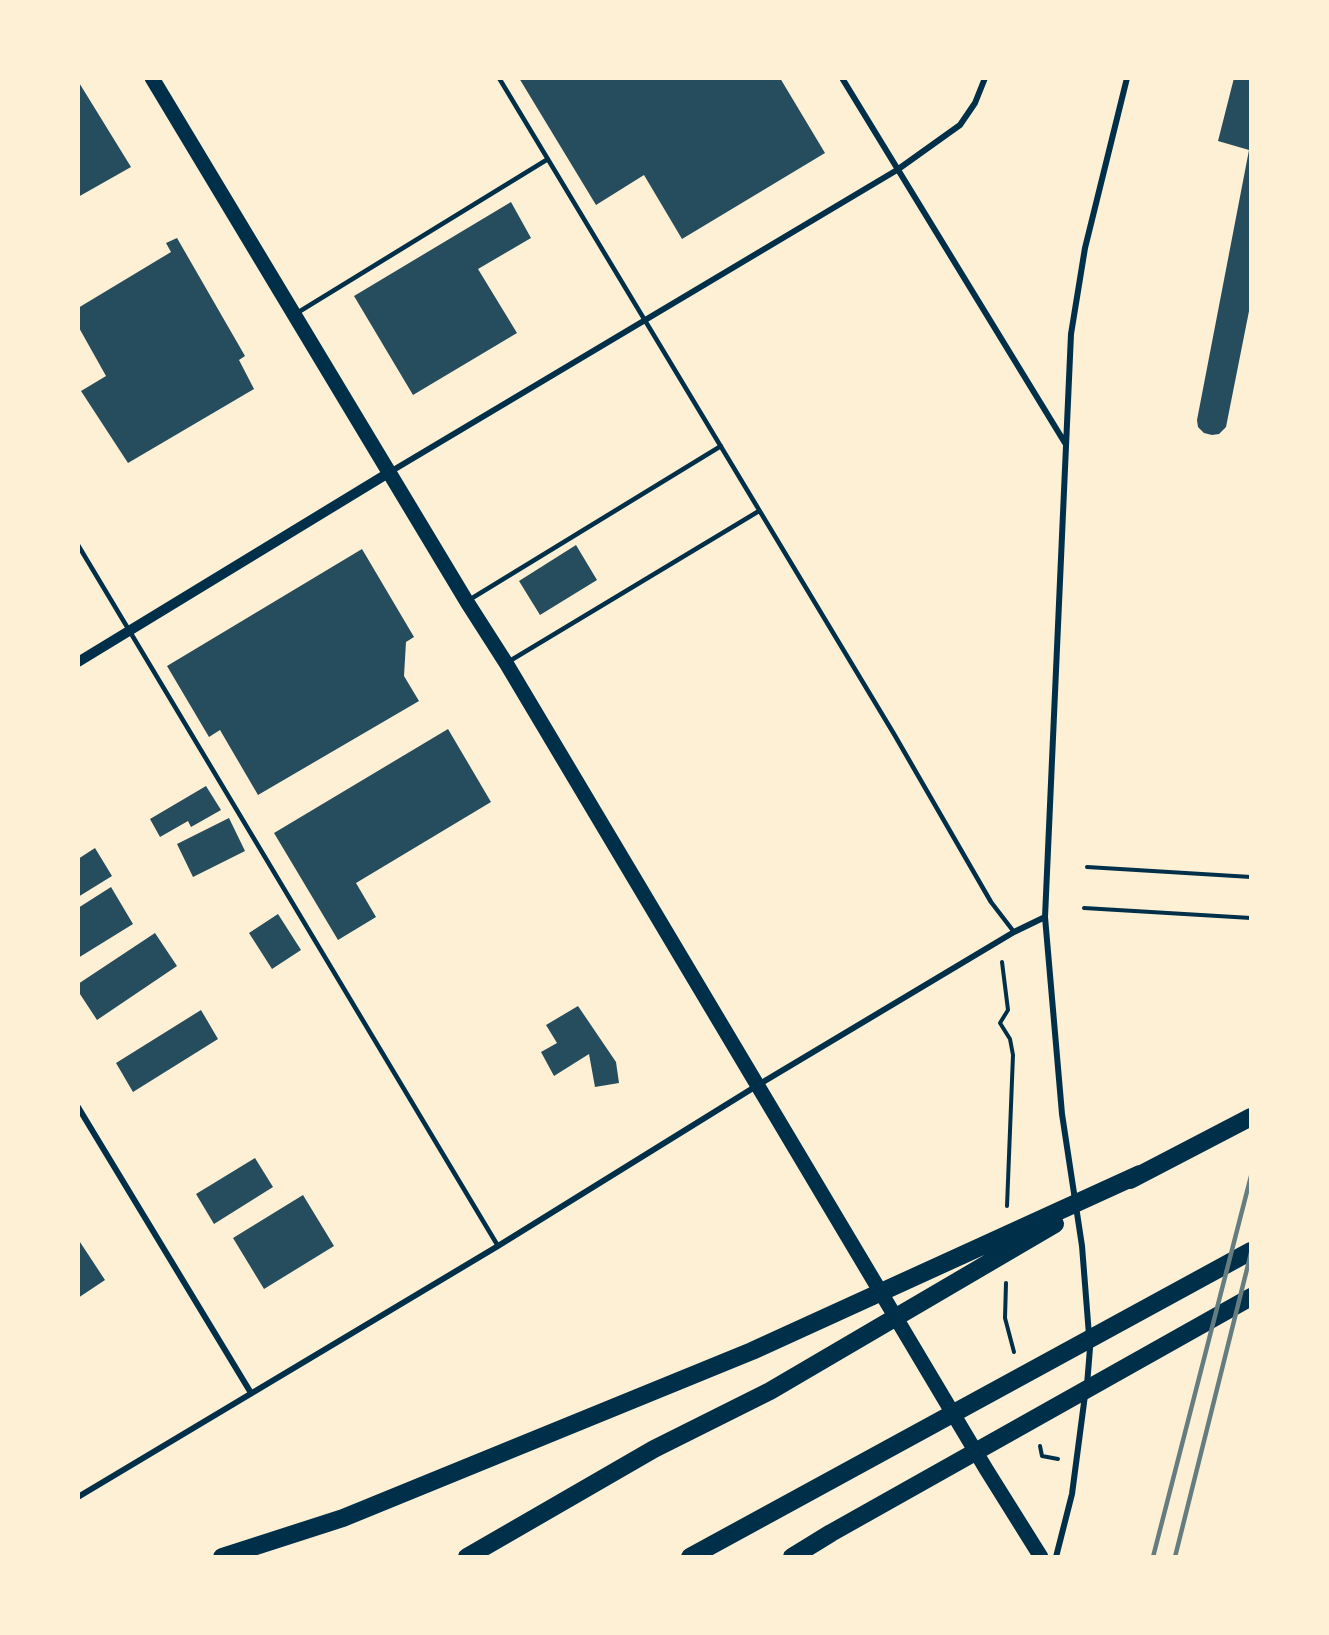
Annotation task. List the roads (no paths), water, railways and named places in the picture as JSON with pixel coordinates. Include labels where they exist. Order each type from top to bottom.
[{"type":"highway","points":[[222,1557],[343,1518],[752,1351],[1140,1174],[1251,1117]]},
{"type":"highway","points":[[467,1557],[654,1449],[770,1391],[1140,1174]]},
{"type":"highway","points":[[690,1557],[1251,1251]]},
{"type":"highway","points":[[792,1557],[1251,1297]]},
{"type":"main road","points":[[152,78],[466,602],[506,663],[986,1469],[1041,1557]]},
{"type":"street","points":[[842,78],[1065,444]]},
{"type":"street","points":[[78,662],[390,472],[897,170],[960,125],[975,103],[985,78]]},
{"type":"street","points":[[1056,1557],[1072,1494],[1090,1348],[1082,1246],[1062,1114],[1045,917],[1065,444],[1071,334],[1076,293],[1127,78]]},
{"type":"street","points":[[78,1497],[498,1246],[758,1085],[1014,932],[1045,917]]},
{"type":"street","points":[[78,1107],[251,1393]]},
{"type":"lane","points":[[499,78],[914,767],[991,902],[1014,932]]},
{"type":"lane","points":[[295,314],[548,159]]},
{"type":"lane","points":[[466,602],[721,446]]},
{"type":"lane","points":[[506,663],[759,511]]},
{"type":"lane","points":[[78,545],[498,1246]]},
{"type":"railway","points":[[1153,1557],[1251,1176]]},
{"type":"railway","points":[[1175,1557],[1251,1253]]}]
